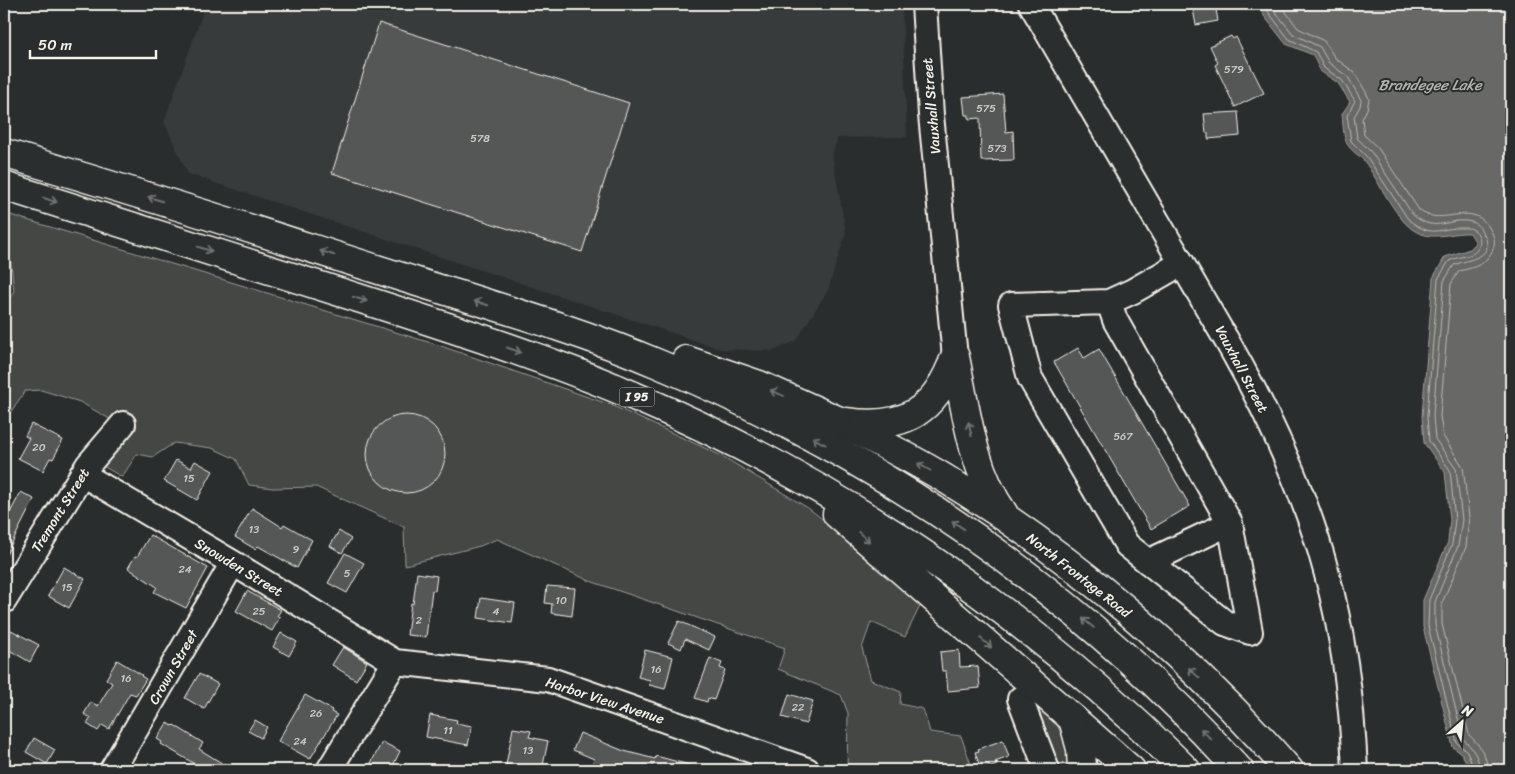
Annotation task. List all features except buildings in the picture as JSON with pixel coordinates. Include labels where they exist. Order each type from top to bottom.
[{"type":"main road","points":[[4,153],[140,194],[539,321],[611,346],[705,385],[788,425],[874,471],[957,525],[1039,583],[1113,644],[1173,701],[1239,770]]},
{"type":"main road","name":"I 95","points":[[4,186],[368,301],[549,362],[678,416],[787,471],[884,527],[987,599],[1087,678],[1141,726],[1186,770]]},
{"type":"main road","points":[[611,346],[662,354],[711,367],[774,391],[837,420],[860,424],[897,422],[912,416],[937,394],[955,357]]},
{"type":"main road","points":[[955,357],[972,437],[984,478],[995,501],[1010,522]]},
{"type":"main road","name":"North Frontage Road","points":[[837,420],[944,478],[1010,522],[1077,571],[1165,645],[1238,715],[1289,770]]},
{"type":"main road","points":[[787,471],[1131,770]]},
{"type":"main road","points":[[1073,719],[1078,735],[1082,770]]},
{"type":"street","name":"Vauxhall Street","points":[[924,4],[931,115],[955,357]]},
{"type":"street","name":"Vauxhall Street","points":[[1031,4],[1231,348],[1263,408],[1285,455],[1315,533],[1330,587],[1350,694],[1355,770]]},
{"type":"street","points":[[1109,302],[1116,320],[1230,523],[1250,632],[1225,623],[1127,545],[1030,378],[1011,305],[1109,302],[1133,291],[1182,263]]},
{"type":"street","name":"Tremont Street","points":[[4,601],[82,474],[98,451],[122,424]]},
{"type":"street","name":"Snowden Street","points":[[82,474],[234,563],[395,662]]},
{"type":"street","points":[[1148,562],[1230,523]]},
{"type":"street","name":"Crown Street","points":[[112,770],[234,563]]},
{"type":"street","points":[[329,770],[395,662]]},
{"type":"street","name":"Harbor View Avenue","points":[[395,662],[548,679],[807,770]]},
{"type":"street","points":[[1020,699],[1047,770]]},
{"type":"shaded area","points":[[186,4],[902,4],[907,137],[838,138],[832,154],[846,233],[828,290],[796,341],[773,351],[721,349],[188,174],[164,122],[204,9]]},
{"type":"shaded area","points":[[4,213],[438,345],[611,405],[722,456],[808,508],[923,600],[905,637],[871,622],[862,648],[871,680],[901,692],[900,704],[923,709],[930,732],[961,736],[973,770],[847,770],[848,713],[841,695],[778,669],[785,648],[590,581],[497,539],[480,546],[405,565],[404,527],[316,487],[273,488],[249,485],[236,459],[212,448],[174,443],[153,457],[137,454],[122,477],[101,465],[115,422],[80,402],[41,390],[25,391],[4,422],[4,306],[14,291],[11,263],[4,243]]},
{"type":"shaded area","points":[[1002,666],[1052,714],[1066,744],[1074,770],[1054,770],[1016,685],[1008,682]]},
{"type":"water","name":"Brandegee Lake","points":[[1259,4],[1511,4],[1511,770],[1470,770],[1462,754],[1453,747],[1423,627],[1423,600],[1448,542],[1450,520],[1445,472],[1424,443],[1422,416],[1433,278],[1445,257],[1470,249],[1476,243],[1470,233],[1436,236],[1423,235],[1402,220],[1364,161],[1347,144],[1342,114],[1350,102],[1338,83],[1320,71],[1313,55],[1286,44],[1264,16]]}]
